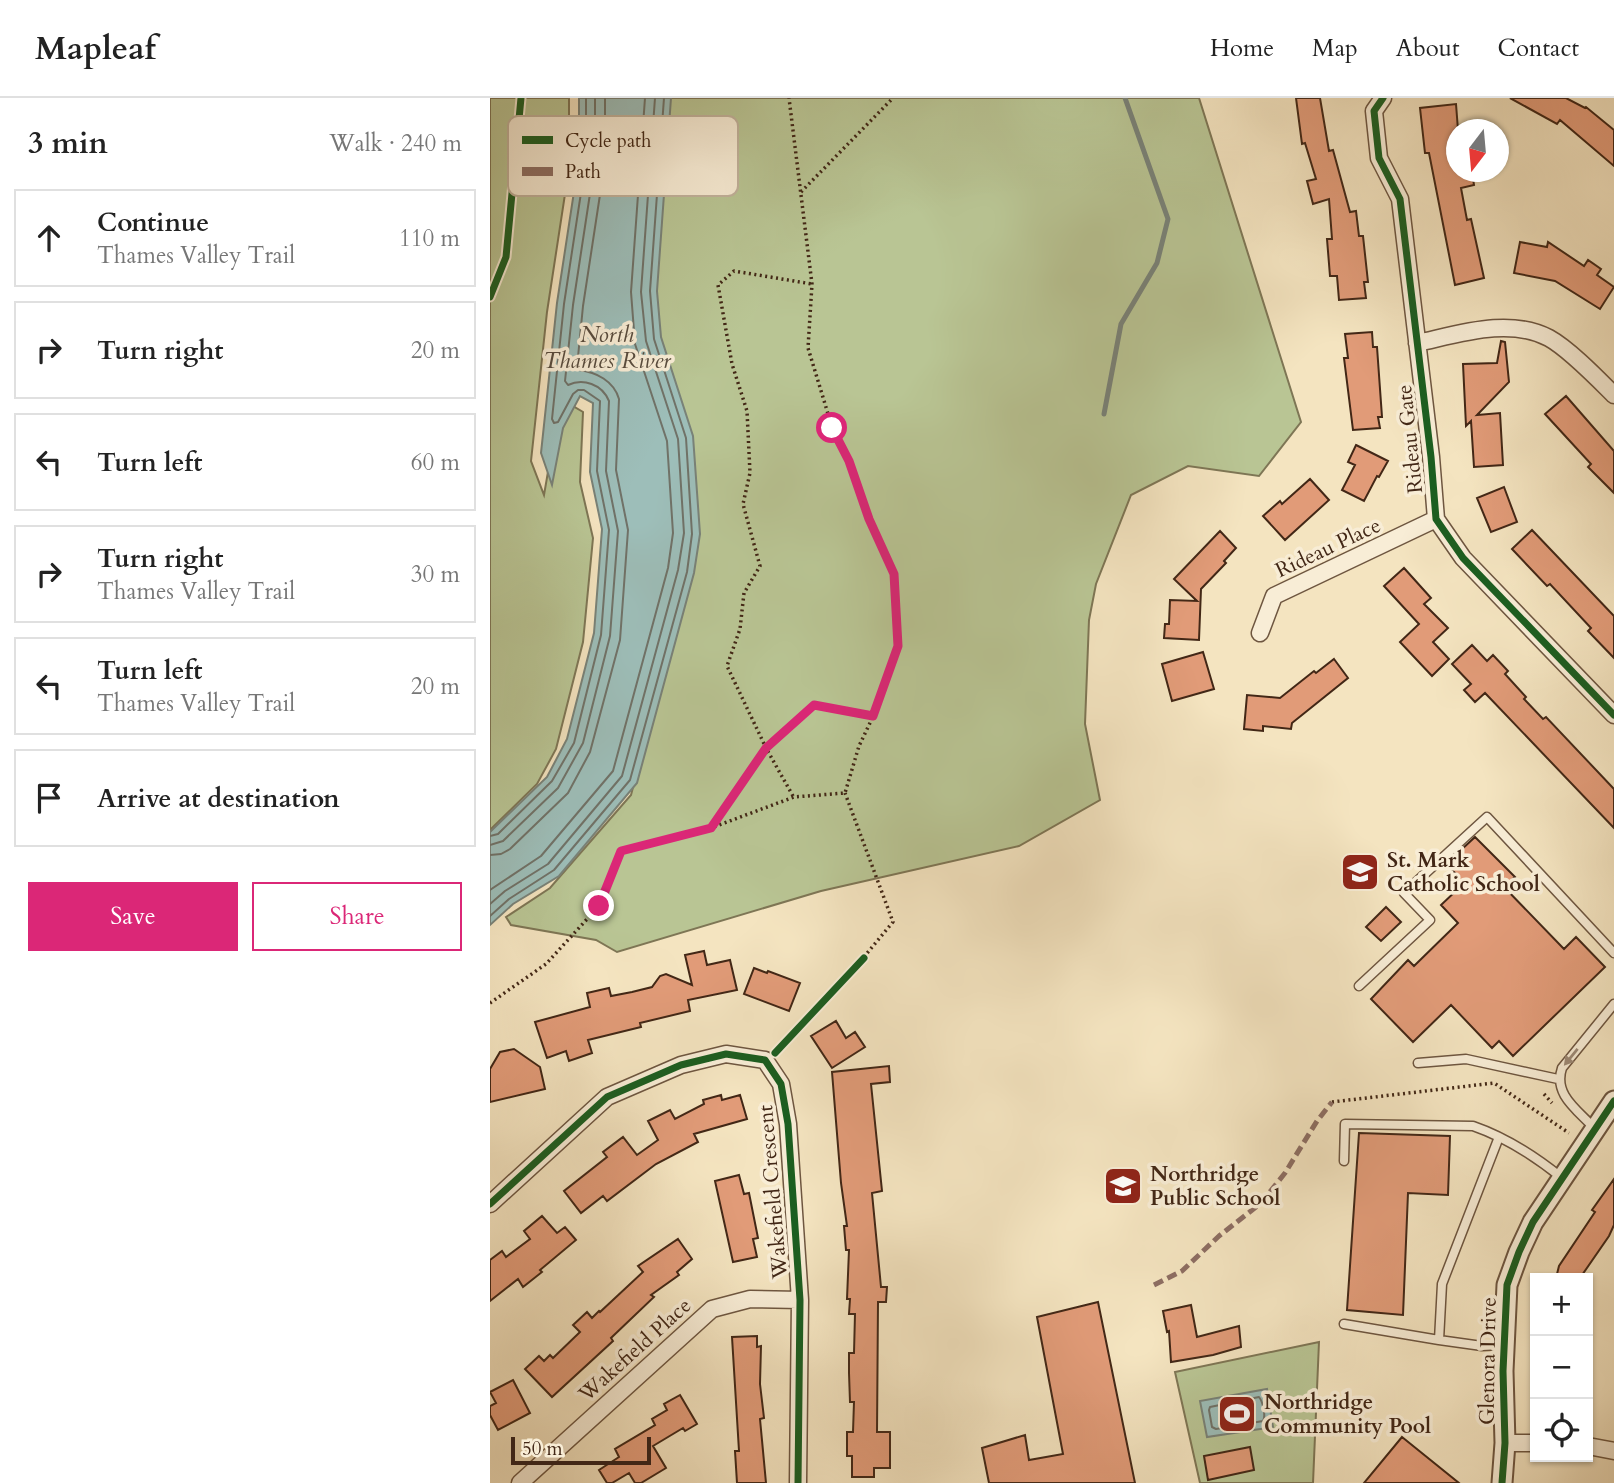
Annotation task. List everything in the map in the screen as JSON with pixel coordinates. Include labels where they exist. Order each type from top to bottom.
[{"type":"street","name":"Rideau Gate","points":[[1383,98],[1374,111],[1379,158],[1400,199],[1436,520],[1463,558],[1614,715]]},
{"type":"street","points":[[1417,343],[1509,327],[1549,338],[1614,395]]},
{"type":"street","name":"Rideau Place","points":[[1260,633],[1274,596],[1436,520]]},
{"type":"street","name":"Wakefield Crescent","points":[[490,1204],[607,1097],[681,1065],[726,1054],[765,1060],[781,1084],[788,1124],[800,1300],[798,1483]]},
{"type":"street","name":"Glenora Drive","points":[[1502,1483],[1507,1285],[1534,1222],[1562,1178],[1604,1125],[1614,1101]]},
{"type":"street","name":"Wakefield Place","points":[[520,1483],[712,1309],[750,1300],[800,1300]]},
{"type":"street","points":[[1505,1443],[1530,1443]]},
{"type":"street","points":[[1593,1447],[1614,1451]]},
{"type":"lane","points":[[1359,986],[1430,920],[1404,893],[1487,817],[1614,953]]},
{"type":"lane","points":[[1604,1125],[1561,1093],[1559,1079],[1562,1068],[1614,1004]]},
{"type":"lane","points":[[1418,1063],[1466,1059],[1559,1079]]},
{"type":"lane","points":[[1344,1161],[1345,1124],[1473,1125],[1548,1166],[1562,1178]]},
{"type":"lane","points":[[1439,1340],[1442,1284],[1499,1137]]},
{"type":"lane","points":[[1344,1324],[1482,1346],[1504,1344]]},
{"type":"path","points":[[775,1053],[858,964],[893,922],[845,793],[859,746],[873,716],[898,646],[894,574],[869,519],[849,461],[832,428],[808,348],[812,284],[789,98]]},
{"type":"path","points":[[801,192],[893,98]]},
{"type":"path","points":[[794,797],[766,748],[727,666],[740,629],[744,593],[760,566],[743,504],[750,473],[747,411],[732,364],[718,285],[734,271],[812,284]]},
{"type":"path","points":[[711,828],[766,748],[814,705],[873,716]]},
{"type":"path","points":[[490,1003],[546,964],[599,906],[621,851],[711,828],[794,797],[845,793]]},
{"type":"path","points":[[1332,1102],[1494,1083],[1571,1135]]},
{"type":"green space","points":[[490,98],[569,98],[569,116],[508,116],[508,196],[565,196],[547,312],[531,461],[544,495],[554,437],[571,405],[583,412],[580,482],[593,538],[583,642],[556,749],[537,784],[490,830]]},
{"type":"green space","points":[[665,98],[1199,98],[1301,422],[1259,476],[1188,466],[1131,495],[1096,584],[1089,620],[1085,724],[1100,800],[1019,846],[821,891],[617,952],[596,940],[511,925],[506,917],[550,888],[631,795],[686,583],[654,345],[661,196],[738,196],[738,116],[664,116]]},
{"type":"green space","points":[[1319,1342],[1313,1483],[1200,1483],[1175,1372]]},
{"type":"water","name":"North Thames River","points":[[579,98],[671,98],[670,116],[579,116]]},
{"type":"water","name":"North Thames River","points":[[573,196],[664,196],[657,291],[661,337],[693,436],[700,534],[694,573],[637,783],[559,876],[513,904],[490,925],[490,832],[547,777],[567,739],[594,633],[602,529],[590,472],[593,403],[580,396],[563,428],[552,485],[541,453],[557,303]]},
{"type":"water","name":"Northridge Community Pool","points":[[1267,1389],[1273,1427],[1207,1437],[1200,1401]]},
{"type":"building","points":[[1296,98],[1320,98],[1329,151],[1333,150],[1350,212],[1356,211],[1359,236],[1363,236],[1368,282],[1364,282],[1366,298],[1339,300],[1337,276],[1330,276],[1327,239],[1332,239],[1329,199],[1313,204],[1307,181],[1316,179],[1305,143],[1302,144]]},
{"type":"building","points":[[1510,98],[1566,98],[1586,107],[1614,130],[1614,166],[1560,120],[1557,124]]},
{"type":"building","points":[[1456,104],[1457,119],[1446,119],[1446,182],[1474,182],[1474,185],[1461,188],[1467,220],[1471,219],[1484,278],[1455,285],[1429,153],[1425,153],[1420,108]]},
{"type":"building","points":[[1520,242],[1547,247],[1548,242],[1584,266],[1588,260],[1601,269],[1597,275],[1614,287],[1600,309],[1555,281],[1514,273]]},
{"type":"building","points":[[1372,332],[1373,347],[1377,347],[1382,417],[1378,417],[1380,428],[1353,430],[1344,358],[1348,358],[1345,334]]},
{"type":"building","points":[[1501,341],[1505,342],[1509,382],[1477,415],[1500,413],[1503,465],[1474,467],[1471,421],[1466,426],[1463,364],[1497,363]]},
{"type":"building","points":[[1566,396],[1614,451],[1614,493],[1588,467],[1591,464],[1545,414]]},
{"type":"building","points":[[1356,445],[1388,461],[1364,501],[1342,490],[1355,465],[1348,462]]},
{"type":"building","points":[[1310,479],[1329,500],[1285,540],[1263,516],[1280,501],[1282,504]]},
{"type":"building","points":[[1504,487],[1517,522],[1491,532],[1477,498]]},
{"type":"building","points":[[1532,530],[1614,616],[1614,658],[1588,631],[1591,628],[1550,584],[1547,586],[1512,549]]},
{"type":"building","points":[[1220,531],[1236,548],[1224,561],[1226,563],[1201,589],[1199,640],[1164,638],[1165,624],[1169,624],[1170,600],[1197,601],[1174,579]]},
{"type":"building","points":[[1404,568],[1431,598],[1424,604],[1448,628],[1433,642],[1449,659],[1432,676],[1400,642],[1419,624],[1384,586]]},
{"type":"building","points":[[1472,645],[1487,661],[1493,655],[1508,671],[1505,674],[1526,697],[1524,699],[1543,719],[1546,717],[1614,789],[1614,828],[1485,693],[1475,702],[1464,690],[1471,684],[1452,664]]},
{"type":"building","points":[[1203,652],[1214,689],[1172,701],[1162,664]]},
{"type":"building","points":[[1334,659],[1348,678],[1292,723],[1291,729],[1263,726],[1263,731],[1244,729],[1247,695],[1280,698]]},
{"type":"building","points":[[1475,837],[1515,877],[1504,887],[1564,949],[1576,937],[1605,967],[1513,1056],[1499,1041],[1492,1048],[1451,1005],[1413,1042],[1371,999],[1408,960],[1414,966],[1458,923],[1441,905],[1459,888],[1454,883],[1459,877],[1446,864]]},
{"type":"building","points":[[1386,907],[1401,922],[1381,941],[1366,927]]},
{"type":"building","points":[[704,951],[707,965],[730,960],[737,990],[688,1000],[690,1011],[640,1023],[641,1027],[588,1040],[592,1053],[569,1061],[566,1051],[547,1058],[535,1022],[590,1007],[587,993],[609,988],[611,996],[632,992],[652,987],[660,976],[666,974],[692,985],[685,955]]},
{"type":"building","points":[[754,968],[800,983],[789,1011],[744,994]]},
{"type":"building","points":[[836,1021],[846,1038],[855,1032],[865,1047],[832,1068],[811,1036]]},
{"type":"building","points":[[514,1049],[540,1067],[545,1089],[490,1102],[490,1069],[500,1052]]},
{"type":"building","points":[[889,1066],[890,1082],[871,1084],[882,1191],[872,1193],[881,1287],[887,1287],[886,1302],[878,1302],[877,1432],[890,1432],[890,1468],[874,1468],[874,1477],[852,1477],[852,1456],[847,1456],[847,1432],[853,1432],[854,1402],[850,1402],[849,1353],[854,1353],[855,1314],[849,1314],[850,1299],[847,1299],[849,1250],[846,1250],[844,1226],[847,1226],[832,1072]]},
{"type":"building","points":[[721,1095],[722,1100],[740,1095],[747,1119],[694,1134],[698,1142],[656,1164],[607,1201],[603,1196],[581,1213],[564,1191],[607,1157],[603,1152],[623,1137],[637,1155],[658,1140],[648,1121],[670,1110],[675,1119],[704,1104],[703,1100]]},
{"type":"building","points":[[1359,1133],[1450,1136],[1448,1195],[1408,1193],[1403,1315],[1347,1310]]},
{"type":"building","points":[[739,1175],[744,1194],[749,1193],[758,1238],[753,1239],[757,1257],[733,1262],[715,1181]]},
{"type":"building","points":[[1614,1179],[1614,1225],[1609,1236],[1583,1273],[1557,1273],[1559,1266],[1595,1212],[1592,1210]]},
{"type":"building","points":[[542,1216],[557,1233],[565,1227],[576,1240],[523,1287],[518,1279],[490,1301],[490,1260],[502,1251],[506,1257],[530,1239],[524,1231]]},
{"type":"building","points":[[678,1239],[692,1259],[677,1272],[679,1275],[651,1295],[654,1297],[611,1338],[613,1341],[552,1397],[525,1369],[539,1356],[544,1361],[550,1355],[553,1358],[580,1332],[573,1325],[587,1312],[592,1318],[600,1312],[643,1272],[638,1266]]},
{"type":"building","points":[[1098,1302],[1135,1483],[989,1483],[982,1448],[1025,1435],[1029,1460],[1063,1454],[1037,1317]]},
{"type":"building","points":[[1191,1305],[1197,1337],[1239,1326],[1241,1347],[1171,1362],[1169,1331],[1167,1332],[1163,1311]]},
{"type":"building","points":[[757,1336],[757,1347],[761,1346],[760,1384],[764,1418],[760,1419],[766,1483],[737,1483],[735,1451],[739,1451],[732,1337]]},
{"type":"building","points":[[513,1380],[530,1413],[498,1430],[490,1415],[490,1406],[496,1403],[490,1392]]},
{"type":"building","points":[[680,1395],[697,1424],[685,1431],[683,1428],[653,1446],[666,1468],[641,1483],[635,1483],[629,1473],[607,1483],[599,1470],[619,1457],[615,1449],[655,1425],[652,1419],[667,1410],[664,1404]]},
{"type":"building","points":[[1402,1437],[1459,1483],[1364,1483]]},
{"type":"building","points":[[1250,1447],[1254,1470],[1208,1480],[1204,1456]]},
{"type":"waterway","points":[[1104,414],[1121,324],[1157,263],[1168,219],[1125,98]]},
{"type":"marked path","points":[[1154,1285],[1182,1271],[1219,1236],[1261,1203],[1285,1173],[1332,1102]]},
{"type":"cycle path","points":[[519,116],[521,98]]},
{"type":"cycle path","points":[[1383,98],[1374,111],[1379,158],[1400,199],[1436,519],[1463,558],[1614,715]]},
{"type":"cycle path","points":[[490,297],[506,257],[512,196]]},
{"type":"cycle path","points":[[775,1053],[864,958]]},
{"type":"cycle path","points":[[490,1204],[607,1097],[681,1065],[726,1054],[765,1060],[781,1084],[788,1124],[800,1300],[798,1483]]},
{"type":"cycle path","points":[[1502,1483],[1507,1285],[1533,1222],[1614,1101]]},
{"type":"place","name":"St. Mark Catholic School","points":[[1360,872]]},
{"type":"place","name":"Northridge Public School","points":[[1123,1186]]},
{"type":"place","name":"Northridge Community Pool","points":[[1237,1414]]},
{"type":"route","points":[[599,906],[621,851],[711,828],[766,748],[814,705],[873,716],[880,702],[898,646],[894,574],[869,519],[849,461],[832,428]]}]
